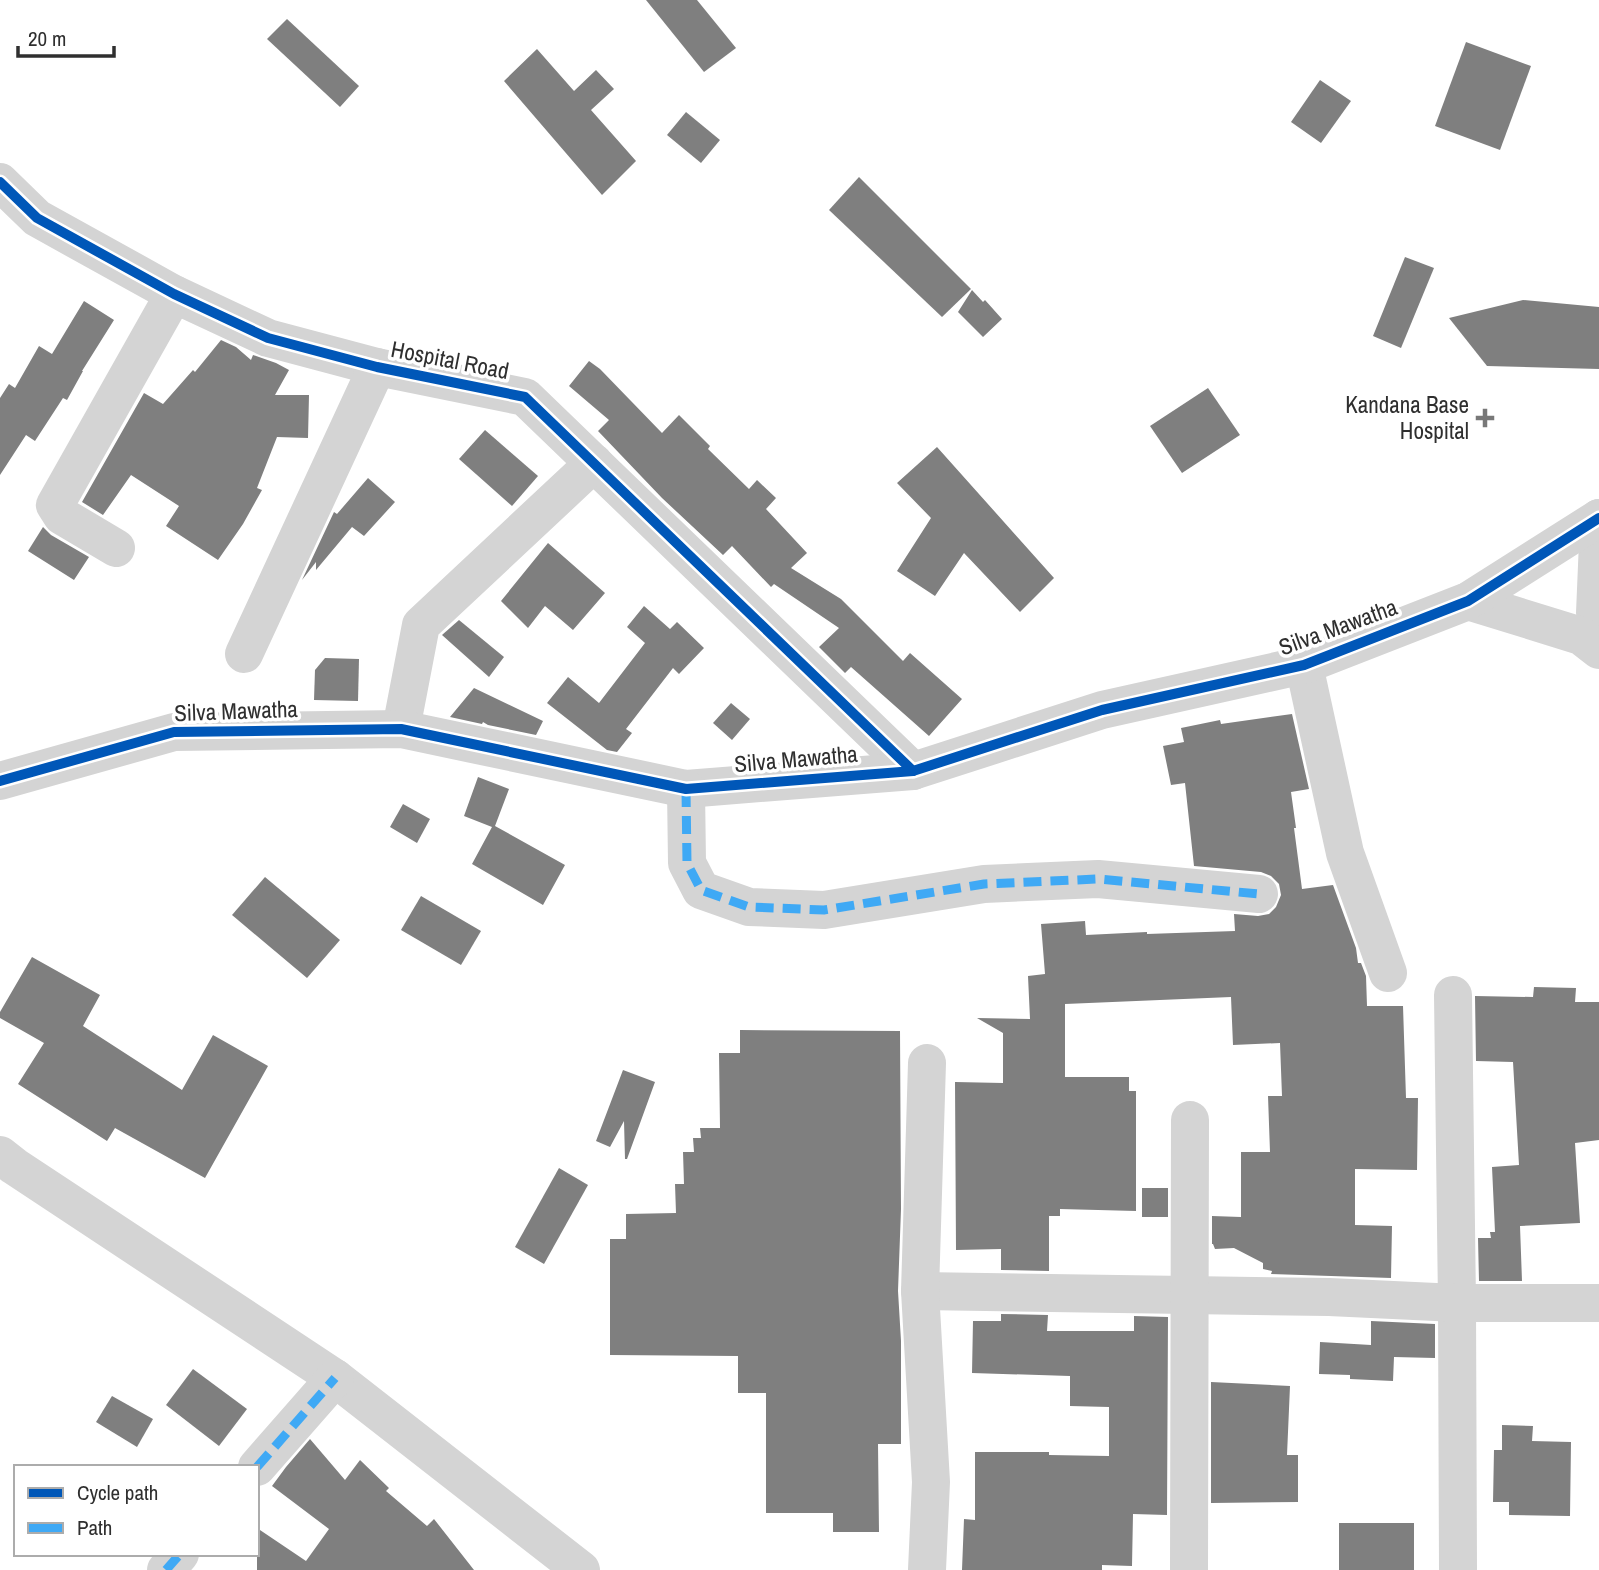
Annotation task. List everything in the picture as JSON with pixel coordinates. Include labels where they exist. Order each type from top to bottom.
[{"type":"street","name":"Hospital Road","points":[[0,182],[37,218],[174,294],[268,338],[377,367],[525,397],[913,771]]},
{"type":"street","points":[[117,548],[62,516],[55,505],[174,294]]},
{"type":"street","points":[[244,654],[377,367]]},
{"type":"street","points":[[401,729],[421,625],[594,463]]},
{"type":"street","points":[[1599,518],[1595,613],[1599,622]]},
{"type":"street","name":"Silva Mawatha","points":[[0,781],[174,732],[401,729],[686,789],[913,771],[1102,710],[1304,665],[1468,601],[1599,518]]},
{"type":"street","points":[[1468,601],[1581,636],[1599,650]]},
{"type":"street","points":[[1304,665],[1345,853],[1388,973]]},
{"type":"street","points":[[686,789],[687,863],[701,890],[749,907],[824,911],[984,884],[1098,879],[1259,894]]},
{"type":"street","points":[[1453,995],[1458,1570]]},
{"type":"street","points":[[927,1063],[920,1291],[931,1482],[927,1570]]},
{"type":"street","points":[[1189,1570],[1190,1119]]},
{"type":"street","points":[[0,1155],[335,1378],[581,1570]]},
{"type":"street","points":[[920,1291],[1329,1297],[1457,1303],[1599,1303]]},
{"type":"street","points":[[259,1465],[335,1378]]},
{"type":"street","points":[[166,1570],[178,1556]]},
{"type":"building","points":[[646,0],[697,0],[736,48],[704,72]]},
{"type":"building","points":[[287,19],[359,86],[340,107],[267,39]]},
{"type":"building","points":[[1466,42],[1531,66],[1500,150],[1435,126]]},
{"type":"building","points":[[537,49],[574,91],[596,70],[614,89],[591,110],[636,161],[602,195],[504,81]]},
{"type":"building","points":[[1320,80],[1351,101],[1321,143],[1291,122]]},
{"type":"building","points":[[686,112],[720,140],[701,163],[667,135]]},
{"type":"building","points":[[859,177],[971,289],[942,317],[829,210]]},
{"type":"building","points":[[1405,257],[1434,268],[1401,348],[1373,336]]},
{"type":"building","points":[[972,290],[1002,319],[983,337],[958,312]]},
{"type":"building","points":[[1523,300],[1599,307],[1599,369],[1487,366],[1449,318]]},
{"type":"building","points":[[84,301],[114,320],[67,400],[63,398],[35,441],[26,435],[0,475],[0,398],[9,384],[15,388],[39,346],[52,354]]},
{"type":"building","points":[[221,340],[236,347],[251,360],[253,355],[289,370],[275,395],[309,395],[308,438],[277,437],[257,488],[262,490],[218,560],[166,526],[179,506],[131,475],[103,515],[82,502],[144,393],[163,404],[193,370],[195,372]]},
{"type":"building","points":[[589,361],[662,433],[679,415],[710,446],[708,449],[749,489],[757,480],[776,498],[766,509],[807,553],[791,568],[841,599],[903,661],[910,653],[962,699],[929,736],[851,667],[845,673],[819,647],[839,628],[774,584],[771,587],[732,546],[723,555],[662,498],[598,431],[609,420],[569,386]]},
{"type":"building","points":[[1208,388],[1240,435],[1182,473],[1150,426]]},
{"type":"building","points":[[485,430],[538,476],[512,506],[459,459]]},
{"type":"building","points":[[937,447],[1054,578],[1020,612],[964,553],[935,596],[897,571],[931,518],[897,483]]},
{"type":"building","points":[[368,478],[395,502],[364,536],[352,527],[316,570],[316,562],[302,580],[334,512],[337,514]]},
{"type":"building","points":[[43,527],[51,535],[89,557],[74,580],[28,551]]},
{"type":"building","points":[[548,543],[605,593],[573,630],[545,606],[528,628],[501,601]]},
{"type":"building","points":[[644,606],[670,629],[677,622],[704,648],[679,674],[673,668],[626,729],[632,733],[617,752],[607,750],[547,703],[568,677],[599,703],[645,643],[627,627]]},
{"type":"building","points":[[459,620],[504,657],[489,677],[442,635]]},
{"type":"building","points":[[325,658],[359,659],[358,701],[314,700],[315,670]]},
{"type":"building","points":[[474,688],[543,721],[536,735],[450,717]]},
{"type":"building","points":[[731,703],[750,719],[732,740],[713,723]]},
{"type":"building","points":[[1292,714],[1309,789],[1291,792],[1302,889],[1333,885],[1356,948],[1358,963],[1361,963],[1366,976],[1367,1006],[1403,1006],[1406,1098],[1418,1098],[1417,1170],[1355,1169],[1355,1225],[1392,1226],[1391,1278],[1271,1274],[1272,1271],[1263,1269],[1263,1263],[1234,1248],[1215,1249],[1212,1244],[1212,1216],[1241,1217],[1241,1152],[1270,1152],[1268,1096],[1282,1096],[1280,1043],[1233,1045],[1231,997],[1065,1004],[1065,1077],[1129,1077],[1129,1091],[1136,1091],[1136,1211],[1060,1209],[1060,1216],[1049,1216],[1049,1271],[1001,1270],[1001,1249],[956,1250],[955,1082],[1003,1083],[1003,1033],[977,1018],[1030,1019],[1028,976],[1045,974],[1041,924],[1085,921],[1086,935],[1235,931],[1234,914],[1269,914],[1276,907],[1281,895],[1279,884],[1271,876],[1261,872],[1194,866],[1185,783],[1171,785],[1163,746],[1184,742],[1181,728],[1220,720],[1221,724]]},
{"type":"building","points":[[478,777],[509,789],[495,826],[565,865],[543,905],[472,864],[492,827],[464,816]]},
{"type":"building","points":[[403,804],[430,819],[417,843],[390,827]]},
{"type":"building","points":[[265,877],[340,940],[307,978],[232,915]]},
{"type":"building","points":[[421,896],[481,931],[461,965],[401,930]]},
{"type":"building","points":[[32,957],[100,995],[83,1026],[182,1090],[213,1035],[268,1066],[205,1178],[115,1128],[107,1141],[18,1084],[44,1043],[0,1018],[0,1012]]},
{"type":"building","points":[[1534,987],[1576,988],[1575,1002],[1599,1002],[1599,1140],[1575,1143],[1580,1223],[1520,1226],[1522,1281],[1479,1281],[1478,1238],[1491,1238],[1490,1232],[1495,1232],[1492,1167],[1519,1165],[1513,1062],[1476,1061],[1475,996],[1533,997]]},
{"type":"building","points":[[740,1030],[900,1031],[901,1209],[898,1291],[901,1444],[878,1444],[879,1532],[833,1532],[833,1513],[766,1513],[766,1393],[738,1393],[738,1356],[610,1355],[610,1239],[626,1239],[626,1214],[676,1213],[675,1184],[684,1184],[683,1152],[694,1152],[693,1138],[701,1138],[700,1128],[720,1128],[719,1053],[740,1053]]},
{"type":"building","points":[[623,1070],[655,1082],[627,1159],[624,1121],[610,1147],[596,1141]]},
{"type":"building","points":[[559,1168],[588,1185],[544,1264],[515,1247]]},
{"type":"building","points":[[1142,1188],[1168,1188],[1168,1217],[1142,1217]]},
{"type":"building","points":[[1001,1314],[1048,1315],[1047,1331],[1134,1331],[1134,1316],[1168,1317],[1167,1515],[1133,1514],[1132,1566],[1102,1565],[1102,1570],[962,1570],[964,1519],[975,1520],[975,1452],[1049,1452],[1049,1455],[1109,1456],[1109,1407],[1070,1406],[1070,1376],[972,1373],[973,1321],[1001,1321]]},
{"type":"building","points":[[1371,1321],[1435,1324],[1435,1358],[1394,1357],[1393,1381],[1319,1374],[1320,1342],[1371,1345]]},
{"type":"building","points":[[193,1369],[247,1409],[219,1446],[166,1405]]},
{"type":"building","points":[[1211,1382],[1290,1386],[1287,1455],[1298,1455],[1298,1502],[1211,1503]]},
{"type":"building","points":[[112,1396],[153,1419],[137,1447],[96,1422]]},
{"type":"building","points":[[1502,1425],[1533,1426],[1532,1441],[1571,1442],[1570,1516],[1509,1515],[1509,1502],[1493,1502],[1494,1450],[1502,1450]]},
{"type":"building","points":[[310,1439],[345,1480],[360,1460],[389,1488],[386,1491],[427,1526],[434,1519],[474,1570],[257,1570],[259,1529],[306,1561],[329,1529],[272,1486]]},
{"type":"building","points":[[1339,1523],[1414,1523],[1414,1570],[1339,1570]]},
{"type":"marked path","points":[[686,789],[687,863],[701,890],[749,907],[824,910],[984,884],[1098,879],[1259,894]]},
{"type":"marked path","points":[[259,1465],[335,1378]]},
{"type":"marked path","points":[[166,1570],[178,1556]]},
{"type":"cycle path","points":[[0,182],[37,218],[174,294],[268,338],[377,367],[525,397],[913,771]]},
{"type":"cycle path","points":[[0,781],[174,732],[401,729],[686,789],[913,771],[1102,710],[1304,665],[1468,601],[1599,518]]},
{"type":"place","name":"Kandana Base Hospital","points":[[1485,418]]}]
